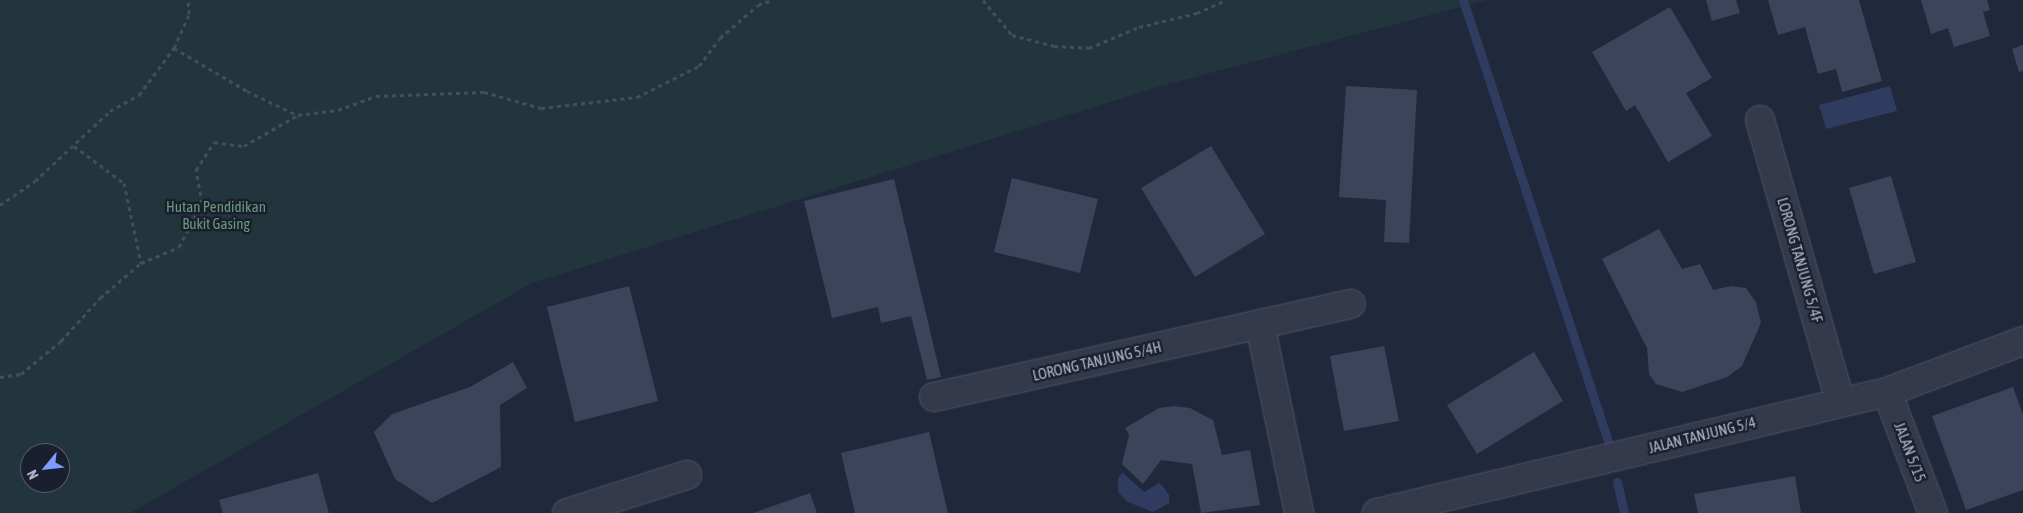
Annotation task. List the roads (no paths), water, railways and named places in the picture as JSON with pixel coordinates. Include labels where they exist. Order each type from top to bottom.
[{"type":"street","name":"LORONG TANJUNG 5/4F","points":[[1760,120],[1840,401]]},
{"type":"street","name":"LORONG TANJUNG 5/4H","points":[[934,397],[1351,304]]},
{"type":"street","points":[[1260,324],[1299,513]]},
{"type":"street","name":"JALAN TANJUNG 5/4","points":[[1377,513],[1432,507],[1840,401],[1887,392],[2023,341]]},
{"type":"street","name":"JALAN 5/15","points":[[1887,392],[1933,513]]},
{"type":"street","points":[[567,513],[687,475]]},
{"type":"water","points":[[1890,86],[1897,111],[1826,129],[1819,105]]},
{"type":"water","points":[[1122,472],[1144,492],[1159,483],[1169,495],[1169,503],[1153,512],[1128,502],[1118,492],[1118,479]]},
{"type":"waterway","points":[[1463,0],[1609,445]]},
{"type":"waterway","points":[[1617,482],[1624,513]]},
{"type":"park label","name":"Hutan Pendidikan Bukit Gasing","points":[[216,214]]}]
